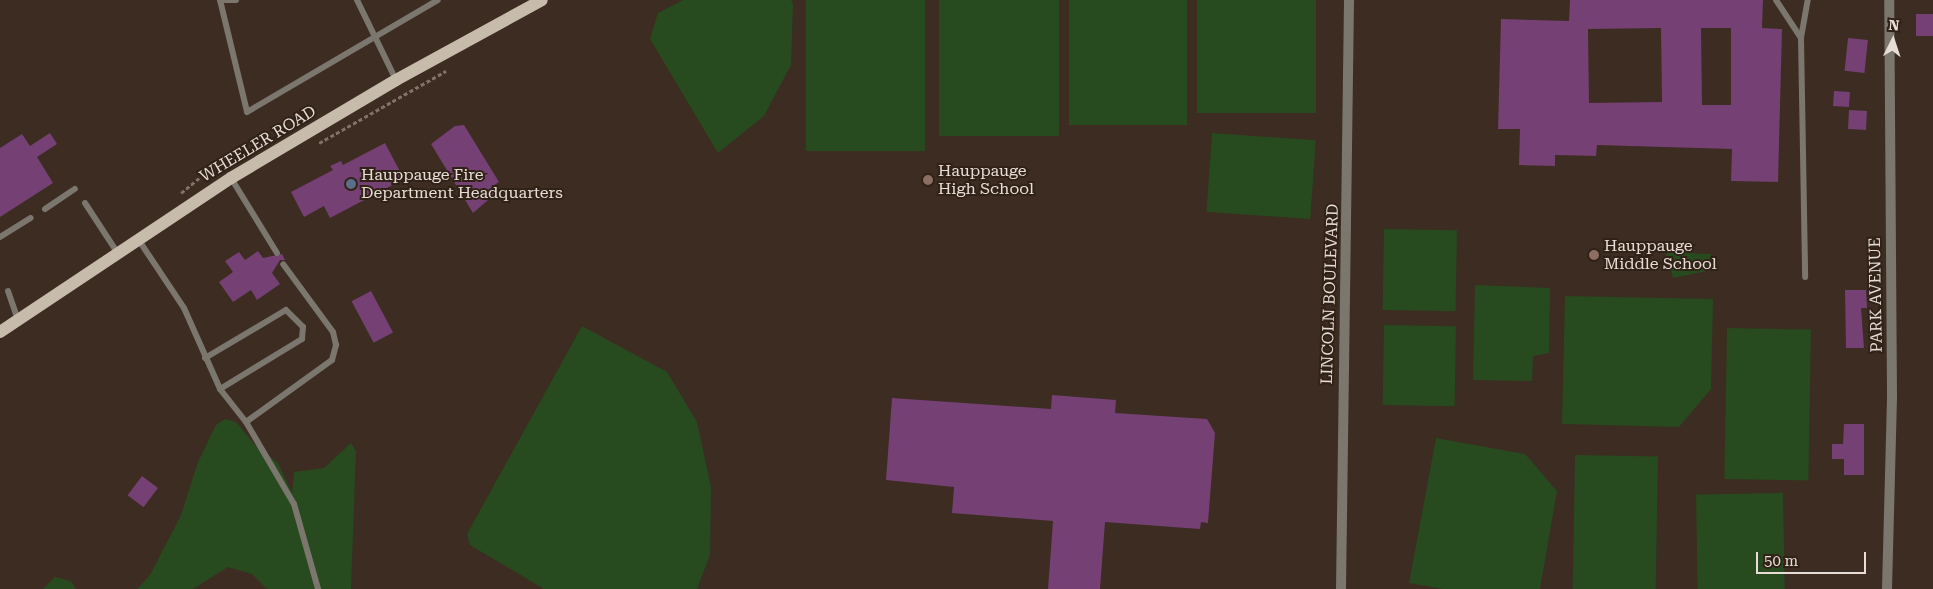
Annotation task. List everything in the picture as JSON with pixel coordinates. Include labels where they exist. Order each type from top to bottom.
[{"type":"main road","name":"WHEELER ROAD","points":[[0,332],[117,252],[231,178],[396,80],[542,0]]},
{"type":"street","name":"LINCOLN BOULEVARD","points":[[1341,589],[1350,0]]},
{"type":"street","name":"PARK AVENUE","points":[[1887,589],[1892,397],[1889,0]]},
{"type":"lane","points":[[236,0],[220,0],[247,112],[373,35],[438,0]]},
{"type":"lane","points":[[358,0],[396,80]]},
{"type":"lane","points":[[1776,0],[1801,38]]},
{"type":"lane","points":[[1804,277],[1801,38],[1808,0]]},
{"type":"lane","points":[[231,178],[277,253]]},
{"type":"lane","points":[[45,209],[76,189]]},
{"type":"lane","points":[[85,203],[117,252]]},
{"type":"lane","points":[[0,237],[30,218]]},
{"type":"lane","points":[[138,239],[184,308],[204,358],[220,389],[246,422],[294,504],[318,589]]},
{"type":"lane","points":[[246,422],[332,360],[336,345],[333,332],[284,264]]},
{"type":"lane","points":[[8,291],[18,320]]},
{"type":"lane","points":[[204,358],[286,310],[302,326],[302,339],[220,389]]},
{"type":"path","points":[[315,145],[446,71]]},
{"type":"path","points":[[180,195],[232,151]]},
{"type":"green space","points":[[683,0],[791,0],[793,4],[791,65],[764,116],[718,153],[650,39],[658,13]]},
{"type":"green space","points":[[806,0],[925,0],[925,151],[806,151]]},
{"type":"green space","points":[[939,0],[1059,0],[1059,136],[939,136]]},
{"type":"green space","points":[[1069,0],[1187,0],[1187,125],[1069,125]]},
{"type":"green space","points":[[1197,0],[1316,0],[1316,113],[1197,113]]},
{"type":"green space","points":[[1212,133],[1316,140],[1310,219],[1206,212]]},
{"type":"green space","points":[[1384,229],[1457,230],[1456,311],[1383,310]]},
{"type":"green space","points":[[1675,242],[1687,253],[1711,254],[1712,270],[1673,278],[1665,250]]},
{"type":"green space","points":[[1475,285],[1550,288],[1549,353],[1533,356],[1532,381],[1473,380]]},
{"type":"green space","points":[[1565,296],[1713,299],[1711,389],[1679,427],[1562,424]]},
{"type":"green space","points":[[1384,325],[1456,326],[1455,406],[1383,405]]},
{"type":"green space","points":[[582,326],[667,372],[697,422],[711,487],[710,555],[697,589],[544,589],[470,545],[467,534]]},
{"type":"green space","points":[[1727,328],[1811,329],[1808,480],[1724,479]]},
{"type":"green space","points":[[225,419],[236,422],[256,446],[278,463],[292,493],[294,472],[324,468],[351,443],[356,451],[351,589],[267,589],[252,574],[228,567],[193,589],[137,589],[150,575],[181,515],[198,462],[216,425]]},
{"type":"green space","points":[[1436,438],[1525,454],[1557,491],[1540,589],[1443,589],[1409,583]]},
{"type":"green space","points":[[1575,455],[1658,456],[1656,589],[1573,589]]},
{"type":"green space","points":[[1783,493],[1785,589],[1698,589],[1696,495]]},
{"type":"green space","points":[[55,577],[71,581],[76,589],[43,589]]},
{"type":"building","points":[[1570,0],[1763,0],[1762,28],[1782,29],[1778,182],[1731,181],[1732,149],[1597,145],[1596,156],[1555,155],[1555,166],[1519,165],[1520,129],[1498,129],[1501,19],[1569,21]],"holes":[[[1661,28],[1662,102],[1589,103],[1588,29]],[[1701,28],[1731,28],[1731,105],[1702,105]]]},
{"type":"building","points":[[1916,14],[1933,14],[1933,36],[1916,36]]},
{"type":"building","points":[[1848,38],[1868,40],[1864,73],[1845,71]]},
{"type":"building","points":[[1834,91],[1850,92],[1849,107],[1833,106]]},
{"type":"building","points":[[1849,110],[1867,111],[1866,130],[1848,129]]},
{"type":"building","points":[[464,125],[499,182],[491,187],[495,194],[473,213],[431,144],[455,126]]},
{"type":"building","points":[[50,133],[57,144],[37,157],[53,183],[0,217],[0,148],[22,134],[30,146]]},
{"type":"building","points":[[385,143],[404,179],[330,218],[324,206],[304,217],[291,192],[333,170],[330,166],[341,161],[343,165]]},
{"type":"building","points":[[258,251],[263,258],[282,254],[285,260],[280,260],[272,273],[280,284],[257,300],[251,290],[233,302],[219,282],[233,272],[225,261],[239,252],[245,260]]},
{"type":"building","points":[[1845,290],[1866,290],[1867,308],[1861,308],[1864,348],[1846,348]]},
{"type":"building","points":[[371,291],[393,332],[374,343],[352,301]]},
{"type":"building","points":[[1052,395],[1116,400],[1115,413],[1207,419],[1215,433],[1208,523],[1201,522],[1200,529],[1105,522],[1100,589],[1048,589],[1053,521],[952,513],[954,487],[886,480],[892,398],[1051,409]]},
{"type":"building","points":[[1844,424],[1864,424],[1864,475],[1844,475],[1844,459],[1832,459],[1832,444],[1843,444]]},
{"type":"building","points":[[142,476],[158,488],[144,507],[128,495]]},
{"type":"place","name":"Hauppauge High School","points":[[928,180]]},
{"type":"place","name":"Hauppauge Fire Department Headquarters","points":[[351,184]]},
{"type":"place","name":"Hauppauge Middle School","points":[[1594,255]]}]
